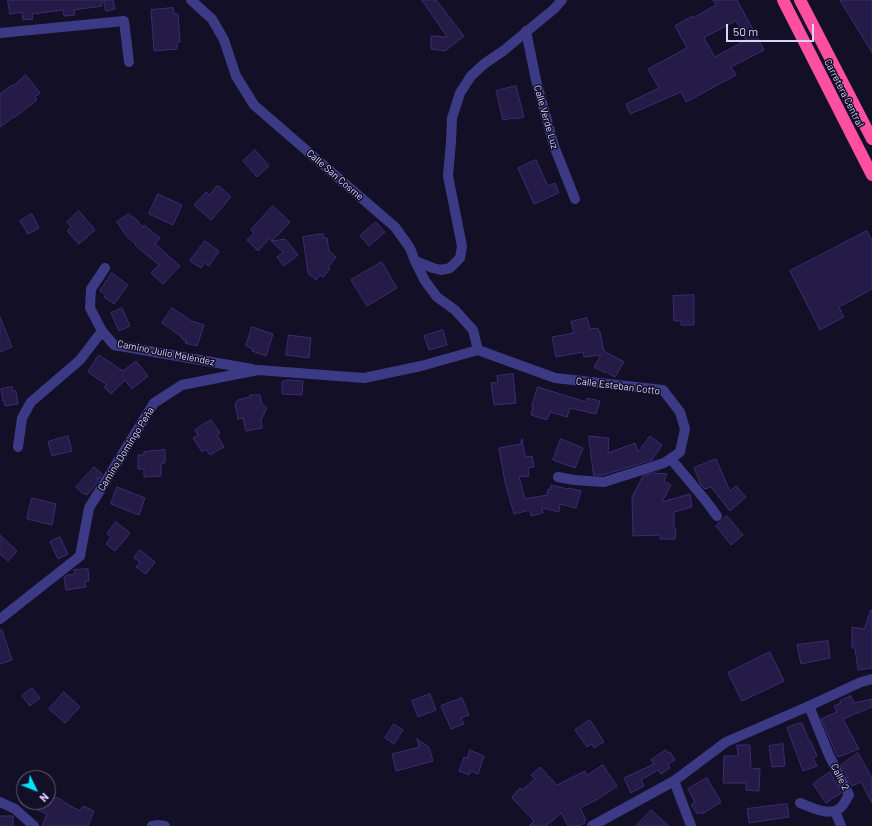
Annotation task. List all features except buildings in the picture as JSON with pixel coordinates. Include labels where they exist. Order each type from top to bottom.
[{"type":"highway","name":"Carretera Central","points":[[783,0],[872,175]]},
{"type":"highway","name":"Carretera Central","points":[[800,0],[872,139]]},
{"type":"street","name":"Calle San Cosme","points":[[191,0],[212,19],[224,40],[236,76],[254,105],[395,227],[410,248],[425,281],[436,297],[455,310],[473,330],[478,350]]},
{"type":"street","points":[[415,261],[441,270],[450,268],[460,258],[462,246],[448,176],[452,118],[460,93],[471,76],[484,64],[503,51],[554,9],[562,0]]},
{"type":"street","points":[[0,33],[124,22],[129,62]]},
{"type":"street","name":"Calle Verde Luz","points":[[526,31],[536,80],[554,146],[575,200]]},
{"type":"street","name":"Camino Julio Meléndez","points":[[105,268],[91,289],[90,308],[102,331],[114,345],[258,370]]},
{"type":"street","points":[[18,447],[22,418],[31,402],[80,360],[102,331]]},
{"type":"street","name":"Camino Domingo Peña","points":[[0,618],[80,556],[89,508],[154,403],[182,385],[258,370],[364,378],[421,366],[478,350]]},
{"type":"street","name":"Calle Esteban Cotto","points":[[478,350],[555,378],[663,390],[680,412],[685,429],[680,452],[671,459]]},
{"type":"street","points":[[558,477],[574,480],[604,482],[664,463],[671,459],[717,516]]},
{"type":"street","points":[[592,826],[674,781],[726,742],[861,682],[872,679]]},
{"type":"street","name":"Calle 2","points":[[809,706],[829,756],[849,794],[842,806],[835,811]]},
{"type":"street","points":[[674,781],[691,826]]},
{"type":"street","points":[[0,802],[15,809],[34,826]]},
{"type":"street","points":[[800,803],[817,810],[830,812],[835,811],[841,826]]},
{"type":"street","points":[[152,826],[165,826]]}]
